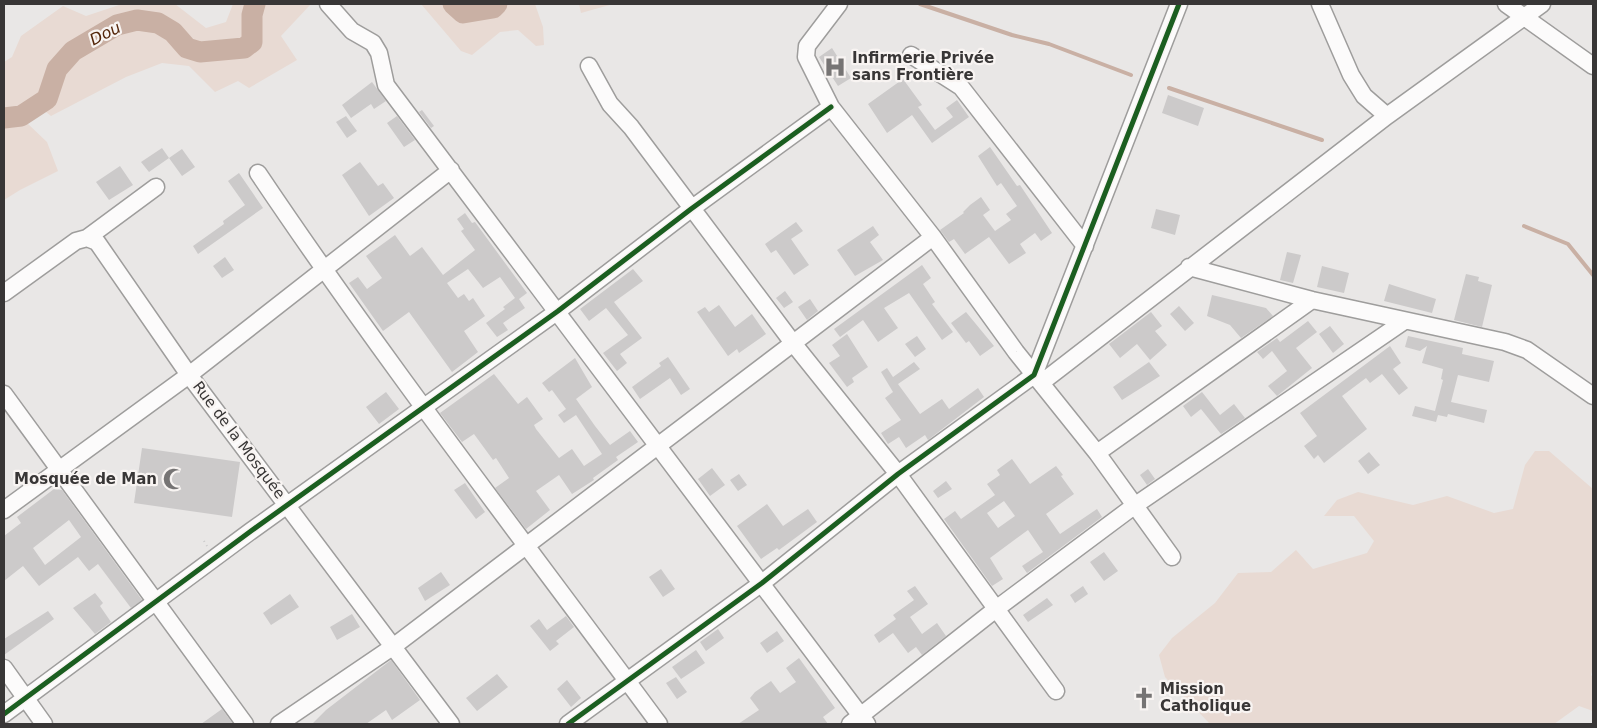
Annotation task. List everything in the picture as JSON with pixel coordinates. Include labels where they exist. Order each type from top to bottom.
[{"type":"street","points":[[839,4],[807,46],[806,56],[831,107],[932,237],[1037,379],[1097,453],[1172,557]]},
{"type":"street","points":[[1037,379],[1085,246],[1179,4]]},
{"type":"street","points":[[1320,4],[1351,75],[1364,96],[1387,116]]},
{"type":"street","points":[[1506,4],[1593,66]]},
{"type":"street","points":[[568,724],[762,583],[898,474],[1037,379],[1189,267],[1387,116],[1542,4]]},
{"type":"street","points":[[332,9],[352,31],[373,43],[379,53],[386,85],[762,583],[859,722],[996,609],[1134,506],[1403,322]]},
{"type":"street","points":[[911,55],[961,87],[1085,246]]},
{"type":"street","points":[[589,66],[610,104],[631,128],[691,209],[898,474],[1056,691]]},
{"type":"street","points":[[4,714],[288,505],[558,311],[691,209],[831,107]]},
{"type":"street","points":[[4,510],[189,375],[451,170]]},
{"type":"street","points":[[258,173],[323,270],[422,408],[528,546],[659,724]]},
{"type":"street","points":[[4,293],[76,241],[86,238],[156,187]]},
{"type":"street","points":[[279,724],[394,646],[932,237]]},
{"type":"street","name":"Rue de la Mosquée","points":[[86,238],[97,242],[189,375],[451,724]]},
{"type":"street","points":[[1189,267],[1403,322],[1505,342],[1527,350],[1593,396]]},
{"type":"street","points":[[1097,453],[1312,300]]},
{"type":"street","points":[[4,394],[155,604],[245,724]]},
{"type":"street","points":[[4,668],[44,724]]},
{"type":"shaded area","points":[[122,4],[175,4],[206,28],[226,22],[233,4],[311,4],[281,36],[297,60],[249,88],[238,81],[215,92],[189,66],[162,63],[126,77],[51,116],[41,108],[27,123],[47,142],[58,171],[4,200],[4,62],[12,57],[21,36],[63,6],[86,16]]},
{"type":"shaded area","points":[[421,4],[535,4],[543,27],[544,45],[536,46],[518,30],[500,32],[472,55],[461,51]]},
{"type":"shaded area","points":[[579,4],[613,4],[581,13]]},
{"type":"shaded area","points":[[1535,451],[1549,451],[1593,489],[1593,668],[1591,675],[1593,677],[1593,711],[1579,706],[1554,724],[1210,724],[1165,677],[1159,655],[1172,638],[1215,603],[1238,573],[1271,572],[1296,550],[1313,569],[1367,553],[1374,541],[1354,516],[1324,516],[1337,500],[1358,492],[1413,505],[1447,496],[1494,513],[1513,509],[1525,465]]},
{"type":"building","name":"Infirmerie Privée sans Frontière","points":[[832,48],[851,78],[838,86],[819,57]]},
{"type":"building","points":[[903,79],[922,105],[918,107],[935,130],[953,117],[946,108],[957,100],[969,117],[932,143],[912,115],[887,133],[868,104]]},
{"type":"building","points":[[372,82],[386,101],[374,109],[371,104],[351,118],[342,105]]},
{"type":"building","points":[[1168,95],[1204,108],[1198,126],[1162,113]]},
{"type":"building","points":[[422,110],[434,126],[431,128],[419,112]]},
{"type":"building","points":[[346,116],[357,131],[347,138],[336,122]]},
{"type":"building","points":[[397,116],[415,140],[404,147],[387,123]]},
{"type":"building","points":[[990,147],[1017,186],[1020,185],[1052,233],[1041,241],[1035,233],[1020,244],[1026,253],[1009,264],[989,237],[965,254],[954,239],[949,242],[940,230],[964,213],[970,205],[981,197],[990,210],[983,215],[995,231],[1011,220],[1006,214],[1017,206],[1001,183],[997,186],[978,156]]},
{"type":"building","points":[[162,148],[169,158],[149,172],[141,162]]},
{"type":"building","points":[[182,149],[195,167],[182,176],[169,158]]},
{"type":"building","points":[[360,162],[378,186],[383,183],[394,198],[369,216],[342,175]]},
{"type":"building","points":[[120,166],[133,185],[109,200],[96,182]]},
{"type":"building","points":[[239,173],[263,208],[198,254],[193,246],[224,224],[223,221],[245,205],[228,181]]},
{"type":"building","points":[[1156,209],[1180,215],[1175,235],[1151,228]]},
{"type":"building","points":[[465,213],[472,223],[475,222],[527,293],[519,299],[525,308],[503,323],[508,330],[497,337],[486,323],[505,309],[503,307],[515,298],[500,277],[483,288],[468,269],[447,283],[458,298],[464,294],[469,301],[473,298],[485,316],[464,331],[478,352],[452,372],[409,312],[383,331],[349,283],[358,277],[367,289],[382,278],[366,256],[395,235],[410,256],[422,247],[443,275],[475,250],[461,231],[464,229],[457,219]]},
{"type":"building","points":[[796,222],[803,231],[791,239],[809,265],[794,275],[776,250],[771,253],[765,244]]},
{"type":"building","points":[[873,226],[879,235],[870,242],[883,260],[855,276],[837,250]]},
{"type":"building","points":[[1287,252],[1301,255],[1293,283],[1280,280]]},
{"type":"building","points":[[225,257],[234,270],[222,278],[213,266]]},
{"type":"building","points":[[922,265],[931,278],[923,284],[935,302],[932,304],[953,332],[942,340],[909,293],[884,308],[898,328],[878,342],[863,320],[840,337],[834,329]]},
{"type":"building","points":[[1322,266],[1349,273],[1344,293],[1317,287]]},
{"type":"building","points":[[633,269],[643,281],[614,302],[642,338],[620,354],[627,363],[617,371],[603,353],[628,335],[606,308],[589,321],[580,309]]},
{"type":"building","points":[[1466,274],[1479,277],[1478,281],[1492,285],[1482,327],[1454,320]]},
{"type":"building","points":[[1389,284],[1436,299],[1432,313],[1384,301]]},
{"type":"building","points":[[785,291],[793,302],[784,308],[776,298]]},
{"type":"building","points":[[1212,295],[1266,308],[1273,316],[1241,338],[1230,325],[1207,316]]},
{"type":"building","points":[[810,299],[818,311],[807,320],[798,307]]},
{"type":"building","points":[[719,305],[735,327],[752,314],[766,334],[739,353],[737,349],[728,356],[697,312],[705,307],[709,312]]},
{"type":"building","points":[[1179,306],[1194,323],[1185,331],[1170,314]]},
{"type":"building","points":[[966,312],[994,346],[980,356],[969,341],[966,343],[951,323]]},
{"type":"building","points":[[1151,312],[1162,326],[1155,331],[1167,345],[1150,360],[1137,344],[1120,358],[1109,344]]},
{"type":"building","points":[[1308,321],[1317,332],[1296,348],[1312,368],[1277,396],[1268,386],[1287,371],[1272,351],[1263,359],[1257,352],[1277,338],[1280,342]]},
{"type":"building","points":[[1330,326],[1344,344],[1333,353],[1319,334]]},
{"type":"building","points":[[847,334],[868,367],[852,378],[854,382],[847,387],[829,363],[840,356],[832,345]]},
{"type":"building","points":[[917,336],[926,349],[915,357],[905,344]]},
{"type":"building","points":[[1408,336],[1463,348],[1462,354],[1494,361],[1489,382],[1458,375],[1451,402],[1487,410],[1484,423],[1448,414],[1447,417],[1438,415],[1436,422],[1412,416],[1415,406],[1435,411],[1443,380],[1441,379],[1443,369],[1422,363],[1427,346],[1420,351],[1405,347]]},
{"type":"building","points":[[1390,346],[1401,363],[1393,369],[1408,388],[1399,395],[1382,374],[1370,383],[1366,378],[1342,396],[1367,429],[1324,463],[1318,455],[1314,459],[1304,446],[1317,436],[1300,413]]},
{"type":"building","points":[[668,357],[690,389],[681,395],[670,378],[640,399],[632,387],[661,366],[659,363]]},
{"type":"building","points":[[575,358],[592,387],[576,399],[595,426],[610,445],[630,431],[638,442],[616,457],[618,460],[593,478],[594,480],[572,494],[559,475],[536,491],[550,510],[526,529],[495,488],[509,478],[496,458],[493,460],[474,434],[462,442],[440,413],[494,374],[518,404],[527,397],[543,419],[534,425],[536,429],[559,458],[572,449],[584,466],[602,454],[576,415],[564,423],[558,415],[566,409],[552,390],[549,392],[542,383]]},
{"type":"building","points":[[914,362],[920,369],[898,384],[920,414],[942,399],[949,409],[978,388],[984,397],[928,440],[925,435],[906,448],[899,437],[888,444],[881,433],[901,420],[885,398],[893,392],[881,372],[887,368],[893,377]]},
{"type":"building","points":[[1149,362],[1160,376],[1122,400],[1113,387]]},
{"type":"building","points":[[386,392],[399,409],[379,424],[366,407]]},
{"type":"building","points":[[1202,392],[1220,415],[1234,404],[1245,418],[1221,434],[1201,409],[1191,417],[1183,406]]},
{"type":"building","name":"Mosquée de Man","points":[[142,448],[240,462],[232,517],[134,503]]},
{"type":"building","points":[[1369,452],[1380,465],[1368,474],[1358,461]]},
{"type":"building","points":[[1012,459],[1030,484],[1056,466],[1074,494],[1046,514],[1060,534],[1097,509],[1102,517],[1027,573],[1022,566],[1043,552],[1028,530],[990,558],[1003,579],[992,586],[944,519],[955,511],[961,519],[995,495],[987,484],[1000,475],[997,470]],"holes":[[[1004,501],[1015,516],[998,528],[987,513]]]},
{"type":"building","points":[[712,468],[725,485],[710,496],[698,479]]},
{"type":"building","points":[[1148,469],[1155,479],[1147,485],[1140,475]]},
{"type":"building","points":[[739,474],[747,485],[738,491],[730,480]]},
{"type":"building","points":[[946,481],[952,489],[938,498],[933,491]]},
{"type":"building","points":[[465,483],[485,512],[476,519],[454,490]]},
{"type":"building","points":[[54,489],[62,490],[142,600],[131,608],[98,564],[89,571],[78,557],[39,586],[23,566],[4,581],[4,536],[21,523],[17,517]],"holes":[[[69,520],[81,537],[45,565],[33,548]]]},
{"type":"building","points":[[767,504],[783,526],[808,509],[817,522],[779,550],[777,548],[761,559],[737,526]]},
{"type":"building","points":[[1104,552],[1118,571],[1104,581],[1090,562]]},
{"type":"building","points":[[661,569],[675,589],[663,597],[649,577]]},
{"type":"building","points":[[441,572],[450,585],[425,601],[418,588]]},
{"type":"building","points":[[915,586],[928,604],[910,617],[922,634],[937,623],[946,636],[922,655],[916,647],[908,653],[893,633],[879,643],[874,635],[896,619],[893,615],[914,600],[907,591]]},
{"type":"building","points":[[1083,586],[1088,594],[1075,603],[1070,595]]},
{"type":"building","points":[[95,593],[103,603],[100,606],[111,622],[95,634],[73,608]]},
{"type":"building","points":[[290,594],[299,607],[271,625],[263,613]]},
{"type":"building","points":[[1047,598],[1053,605],[1028,622],[1023,615]]},
{"type":"building","points":[[48,611],[54,619],[4,655],[4,639]]},
{"type":"building","points":[[352,614],[360,627],[337,640],[330,627]]},
{"type":"building","points":[[566,616],[574,627],[556,641],[559,644],[550,651],[530,626],[539,619],[547,630]]},
{"type":"building","points":[[718,629],[724,638],[706,651],[700,642]]},
{"type":"building","points":[[777,631],[784,641],[767,653],[760,643]]},
{"type":"building","points":[[696,650],[705,663],[681,679],[672,667]]},
{"type":"building","points":[[799,658],[835,708],[823,717],[828,724],[738,724],[759,710],[750,698],[755,692],[771,681],[780,693],[796,682],[786,668]]},
{"type":"building","points":[[391,660],[420,700],[392,720],[386,710],[366,724],[312,724],[326,710]]},
{"type":"building","points":[[497,674],[508,687],[477,711],[466,698]]},
{"type":"building","points":[[676,677],[687,692],[677,699],[666,683]]},
{"type":"building","points":[[567,680],[581,698],[571,707],[557,689]]},
{"type":"building","points":[[222,709],[233,724],[201,724]]},
{"type":"waterway","name":"Dou","points":[[4,118],[21,116],[47,99],[57,69],[73,51],[117,25],[137,20],[158,23],[173,32],[187,48],[200,52],[244,48],[252,42],[252,15],[255,4]]},
{"type":"waterway","name":"Dou","points":[[453,4],[463,13],[493,8],[497,4]]},
{"type":"waterway","points":[[920,4],[1012,35],[1049,44],[1131,75]]},
{"type":"waterway","points":[[1169,88],[1322,140]]},
{"type":"waterway","points":[[1524,226],[1568,244],[1593,275]]},
{"type":"cycle path","points":[[568,724],[762,583],[898,474],[1034,375],[1179,4]]},
{"type":"cycle path","points":[[4,714],[251,531],[558,311],[691,209],[831,107]]},
{"type":"place","name":"Infirmerie Privée sans Frontière","points":[[835,67]]},
{"type":"place","name":"Mosquée de Man","points":[[174,479]]},
{"type":"place","name":"Mission Catholique","points":[[1144,698]]}]
